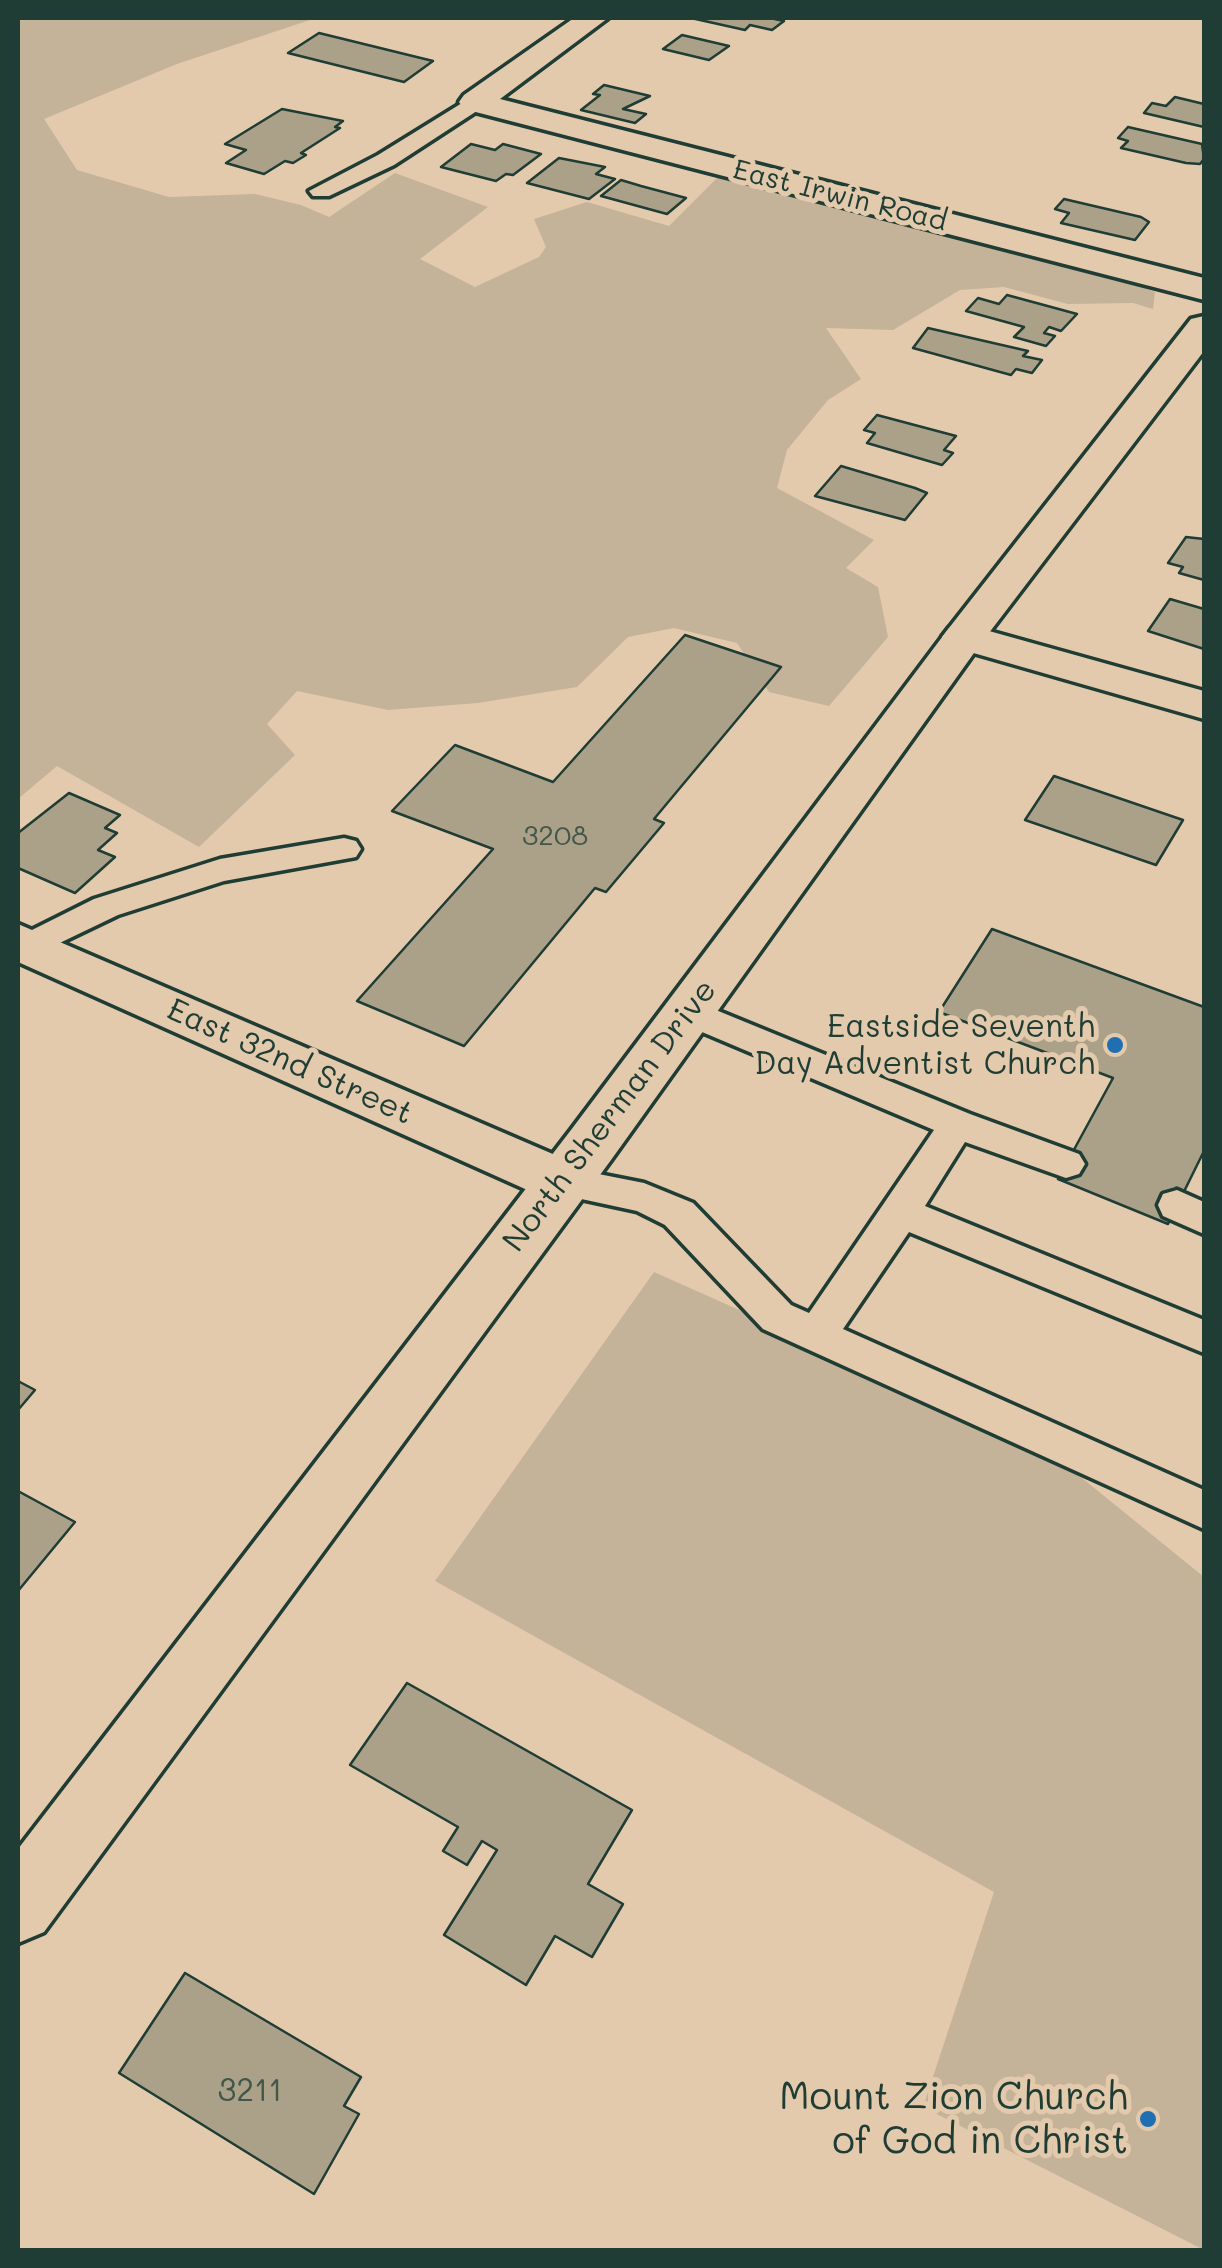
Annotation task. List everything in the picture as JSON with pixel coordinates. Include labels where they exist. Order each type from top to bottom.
[{"type":"main road","points":[[475,102],[593,18]]},
{"type":"main road","name":"East Irwin Road","points":[[475,102],[1204,289]]},
{"type":"main road","name":"North Sherman Drive","points":[[18,1907],[562,1182],[964,636],[1204,327]]},
{"type":"main road","points":[[964,636],[1204,705]]},
{"type":"main road","name":"East 32nd Street","points":[[20,946],[562,1182]]},
{"type":"lane","points":[[321,191],[386,160],[475,102]]},
{"type":"lane","points":[[20,946],[106,907],[220,870],[344,849]]},
{"type":"lane","points":[[688,1012],[956,1124],[1066,1164]]},
{"type":"lane","points":[[818,1332],[956,1124]]},
{"type":"lane","points":[[562,1182],[644,1198],[679,1214],[777,1318],[818,1332],[1204,1510]]},
{"type":"lane","points":[[901,1212],[1204,1337]]},
{"type":"shaded area","points":[[18,18],[316,18],[177,64],[44,119],[77,170],[169,197],[255,194],[301,205],[329,217],[395,173],[488,207],[420,259],[475,287],[539,257],[546,247],[534,219],[587,202],[669,226],[720,175],[1100,272],[1155,292],[1153,309],[1133,303],[1068,304],[1004,287],[960,290],[893,330],[826,328],[861,379],[828,400],[787,450],[777,488],[874,540],[846,568],[878,587],[888,637],[829,706],[769,692],[737,643],[674,628],[628,637],[577,687],[478,703],[388,710],[297,691],[267,724],[295,755],[199,847],[57,766],[18,799]]},
{"type":"shaded area","points":[[654,1272],[1040,1444],[1204,1577],[1204,2250],[923,2107],[994,1892],[435,1581]]},
{"type":"building","points":[[691,18],[784,21],[772,30],[750,25],[745,30]]},
{"type":"building","points":[[319,33],[433,61],[404,82],[288,53]]},
{"type":"building","points":[[682,35],[729,46],[709,60],[663,49]]},
{"type":"building","points":[[604,85],[650,96],[623,109],[646,114],[635,123],[581,110],[600,95],[593,94]]},
{"type":"building","points":[[1175,97],[1204,104],[1204,127],[1144,113],[1152,103],[1166,106]]},
{"type":"building","points":[[282,109],[343,121],[335,127],[340,128],[301,153],[306,155],[293,163],[285,161],[264,174],[226,163],[246,150],[225,144]]},
{"type":"building","points":[[1128,127],[1202,144],[1204,159],[1200,164],[1186,163],[1121,148],[1128,141],[1118,138]]},
{"type":"building","points":[[471,144],[495,150],[503,144],[541,154],[513,175],[506,174],[496,181],[441,167]]},
{"type":"building","points":[[559,158],[605,167],[596,174],[615,179],[589,199],[527,183]]},
{"type":"building","points":[[621,180],[686,198],[667,214],[601,196]]},
{"type":"building","points":[[1064,199],[1149,222],[1135,240],[1061,223],[1069,213],[1055,209]]},
{"type":"building","points":[[1007,295],[1077,314],[1061,331],[1049,327],[1044,333],[1055,336],[1046,346],[1014,337],[1024,327],[966,311],[978,298],[999,304]]},
{"type":"building","points":[[928,328],[1028,351],[1023,356],[1042,360],[1032,373],[1016,369],[1011,375],[913,348]]},
{"type":"building","points":[[877,415],[956,436],[944,450],[953,453],[942,465],[867,443],[875,433],[864,430]]},
{"type":"building","points":[[841,466],[927,493],[905,520],[815,496]]},
{"type":"building","points":[[1186,537],[1204,539],[1204,580],[1179,573],[1183,567],[1168,563]]},
{"type":"building","points":[[1170,599],[1204,609],[1204,649],[1148,631]]},
{"type":"building","points":[[685,635],[781,667],[654,819],[664,823],[606,892],[595,888],[464,1046],[357,1001],[493,849],[392,811],[455,745],[553,782]]},
{"type":"building","points":[[1054,776],[1183,820],[1156,865],[1025,820]]},
{"type":"building","points":[[69,793],[120,815],[105,828],[117,833],[98,850],[115,857],[75,893],[18,868],[18,833]]},
{"type":"building","name":"Eastside Seventh Day Adventist Church","points":[[992,929],[1204,1007],[1204,1151],[1168,1224],[1058,1179],[1113,1078],[939,1012]]},
{"type":"building","points":[[18,1381],[35,1390],[18,1410]]},
{"type":"building","points":[[18,1491],[75,1522],[18,1591]]},
{"type":"building","points":[[407,1683],[632,1810],[588,1884],[623,1904],[592,1957],[555,1936],[526,1985],[444,1935],[497,1850],[482,1841],[467,1865],[443,1851],[458,1827],[350,1765]]},
{"type":"building","points":[[185,1973],[361,2077],[344,2106],[359,2114],[314,2194],[119,2073]]},
{"type":"place","name":"Eastside Seventh Day Adventist Church","points":[[1115,1045]]},
{"type":"place","name":"Mount Zion Church of God in Christ","points":[[1148,2119]]}]
